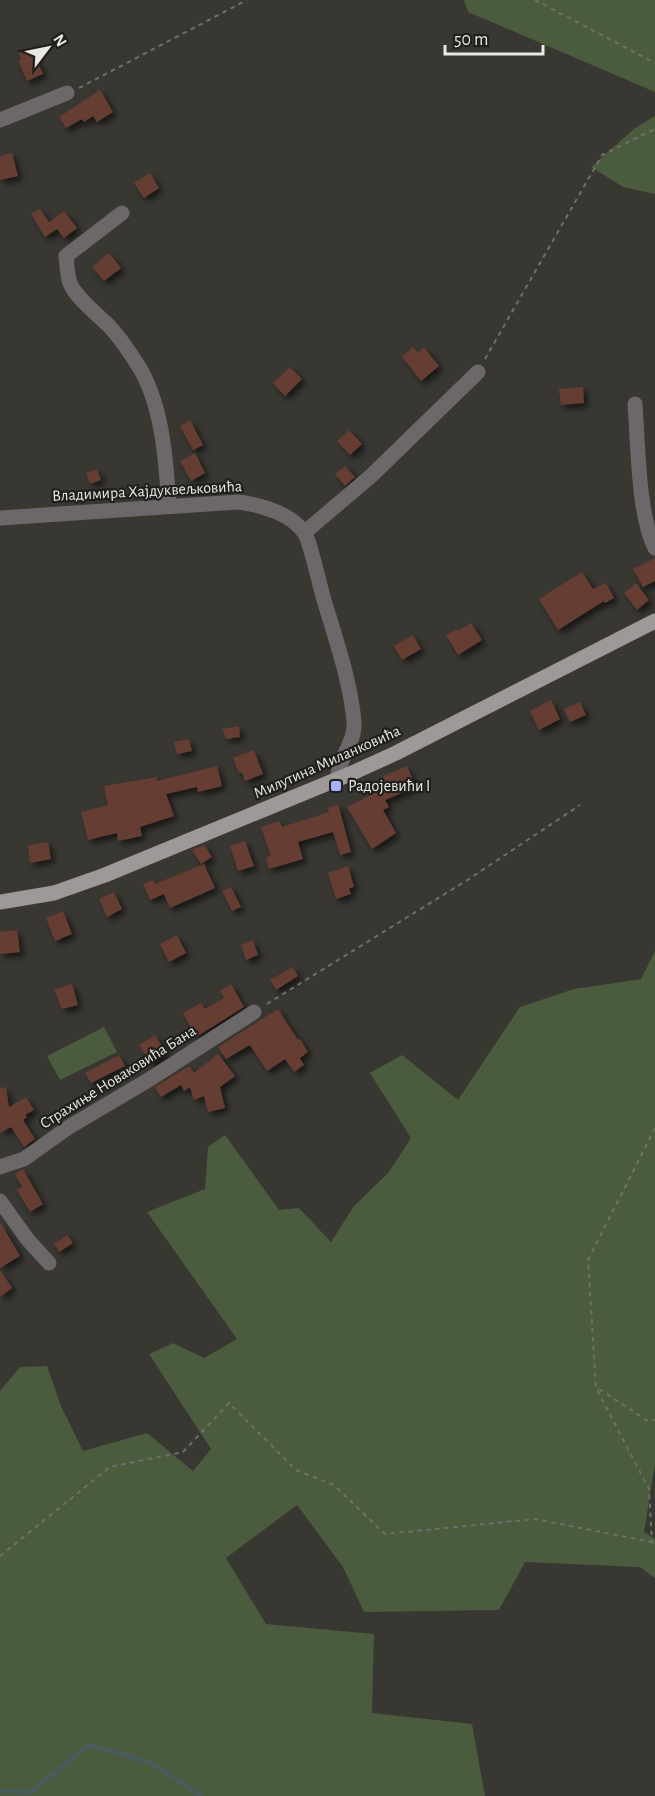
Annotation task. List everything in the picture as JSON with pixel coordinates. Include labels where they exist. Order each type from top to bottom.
[{"type":"main road","name":"Милутина Миланковића","points":[[0,902],[54,893],[87,882],[338,778],[396,753],[655,621]]},
{"type":"street","points":[[0,120],[67,93]]},
{"type":"street","points":[[122,213],[66,256],[70,284],[111,328],[142,372],[150,392],[161,435],[167,471],[169,506]]},
{"type":"street","points":[[338,778],[339,770],[351,744],[354,722],[338,642],[305,532],[371,476],[478,372]]},
{"type":"street","points":[[635,404],[644,508],[655,548]]},
{"type":"street","name":"Владимира Хајдуквељковића","points":[[0,518],[218,502],[249,503],[281,515],[305,532]]},
{"type":"street","name":"Страхиње Новаковића Бана","points":[[0,1167],[24,1159],[69,1127],[150,1079],[254,1012]]},
{"type":"street","points":[[0,1201],[28,1240],[49,1263]]},
{"type":"path","points":[[67,93],[110,73],[247,0]]},
{"type":"path","points":[[535,0],[655,63]]},
{"type":"path","points":[[478,372],[602,155],[655,129]]},
{"type":"path","points":[[254,1012],[459,885],[580,806]]},
{"type":"path","points":[[0,1556],[110,1467],[183,1452],[229,1403],[296,1470],[334,1485],[385,1534],[535,1519],[654,1544],[649,1490],[596,1388],[588,1260],[655,1128]]},
{"type":"path","points":[[596,1388],[648,1421],[655,1420]]},
{"type":"green space","points":[[464,0],[655,0],[655,92],[468,12]]},
{"type":"green space","points":[[655,116],[655,194],[623,187],[591,167],[635,128]]},
{"type":"green space","points":[[655,951],[655,1464],[644,1532],[655,1539],[655,1578],[640,1567],[525,1562],[499,1610],[364,1612],[343,1567],[297,1505],[226,1558],[266,1624],[374,1634],[372,1713],[472,1724],[485,1796],[0,1796],[0,1391],[20,1367],[47,1366],[61,1406],[83,1451],[147,1433],[193,1471],[211,1449],[149,1354],[173,1343],[204,1358],[237,1339],[147,1212],[205,1189],[208,1147],[225,1135],[279,1210],[299,1208],[331,1242],[354,1206],[389,1172],[411,1138],[370,1073],[402,1055],[458,1100],[520,1007],[574,989],[641,979]]},
{"type":"green space","points":[[104,1027],[117,1052],[60,1080],[47,1056]]},
{"type":"building","points":[[29,49],[31,55],[34,54],[43,74],[27,81],[18,60],[21,59],[19,53]]},
{"type":"building","points":[[100,90],[113,112],[97,122],[93,116],[84,122],[82,119],[66,128],[59,117]]},
{"type":"building","points":[[12,153],[18,176],[0,180],[0,156]]},
{"type":"building","points":[[150,173],[159,188],[144,198],[134,183]]},
{"type":"building","points":[[40,209],[49,222],[64,211],[77,228],[64,238],[57,229],[45,237],[31,214]]},
{"type":"building","points":[[109,253],[121,268],[104,281],[92,267]]},
{"type":"building","points":[[413,347],[418,352],[424,347],[439,366],[421,381],[402,357]]},
{"type":"building","points":[[290,367],[302,379],[285,396],[273,383]]},
{"type":"building","points":[[583,387],[584,403],[561,405],[559,389]]},
{"type":"building","points":[[190,420],[203,445],[193,450],[180,426]]},
{"type":"building","points":[[349,430],[362,444],[350,455],[337,441]]},
{"type":"building","points":[[195,453],[205,473],[191,481],[180,461]]},
{"type":"building","points":[[345,466],[355,477],[345,486],[335,474]]},
{"type":"building","points":[[97,469],[101,480],[90,484],[86,473]]},
{"type":"building","points":[[655,558],[655,581],[643,587],[633,569]]},
{"type":"building","points":[[582,572],[593,589],[606,583],[614,598],[605,603],[604,601],[558,630],[539,599]]},
{"type":"building","points":[[636,583],[649,600],[637,610],[624,593]]},
{"type":"building","points":[[471,623],[482,640],[458,655],[446,635]]},
{"type":"building","points":[[413,635],[421,649],[402,660],[394,646]]},
{"type":"building","points":[[551,700],[560,719],[539,730],[530,711]]},
{"type":"building","points":[[580,702],[586,715],[570,722],[564,709]]},
{"type":"building","points":[[239,726],[240,737],[226,739],[222,729]]},
{"type":"building","points":[[189,739],[192,751],[177,754],[174,742]]},
{"type":"building","points":[[254,750],[263,774],[245,781],[233,758]]},
{"type":"building","points":[[217,766],[222,786],[198,792],[197,787],[166,794],[174,816],[140,827],[142,836],[118,841],[117,833],[88,840],[81,812],[108,805],[104,786],[157,777],[157,781]]},
{"type":"building","points":[[407,766],[416,787],[385,800],[389,807],[383,810],[396,833],[372,849],[347,807],[387,787],[383,776]]},
{"type":"building","points":[[338,804],[351,852],[340,855],[333,832],[298,842],[303,859],[269,869],[266,857],[271,856],[261,827],[279,821],[282,827],[329,812],[328,808]]},
{"type":"building","points":[[245,841],[254,866],[238,871],[230,846]]},
{"type":"building","points":[[48,842],[51,859],[30,863],[28,845]]},
{"type":"building","points":[[204,845],[212,857],[201,864],[192,850]]},
{"type":"building","points":[[204,864],[215,888],[170,908],[164,894],[150,900],[143,884],[153,880],[155,884]]},
{"type":"building","points":[[348,866],[354,887],[349,888],[351,894],[336,899],[328,873]]},
{"type":"building","points":[[231,887],[241,907],[232,911],[222,891]]},
{"type":"building","points":[[114,892],[122,909],[107,917],[99,899]]},
{"type":"building","points":[[63,911],[72,934],[55,941],[46,918]]},
{"type":"building","points":[[17,930],[20,952],[0,954],[0,932]]},
{"type":"building","points":[[177,935],[186,953],[169,962],[160,944]]},
{"type":"building","points":[[253,940],[258,955],[246,960],[241,945]]},
{"type":"building","points":[[293,967],[298,976],[276,990],[270,980]]},
{"type":"building","points":[[72,984],[78,1005],[62,1009],[54,990]]},
{"type":"building","points":[[231,984],[244,1007],[196,1037],[183,1013],[201,1003],[205,1009],[224,998],[220,991]]},
{"type":"building","points":[[278,1009],[308,1052],[300,1058],[304,1065],[294,1072],[285,1059],[267,1071],[250,1045],[226,1059],[218,1047]]},
{"type":"building","points":[[155,1035],[167,1054],[151,1064],[139,1045]]},
{"type":"building","points":[[218,1054],[235,1076],[220,1087],[225,1108],[208,1112],[204,1096],[194,1100],[190,1087],[184,1091],[181,1085],[161,1097],[155,1087],[189,1066],[194,1073]]},
{"type":"building","points":[[119,1055],[125,1066],[91,1083],[85,1073]]},
{"type":"building","points":[[6,1087],[9,1107],[26,1097],[34,1110],[25,1115],[27,1117],[23,1120],[35,1139],[24,1147],[11,1127],[0,1133],[0,1088]]},
{"type":"building","points":[[23,1169],[43,1204],[30,1212],[17,1190],[22,1187],[15,1174]]},
{"type":"building","points":[[0,1222],[20,1256],[0,1268]]},
{"type":"building","points":[[67,1235],[73,1243],[59,1252],[54,1244]]},
{"type":"building","points":[[0,1270],[12,1288],[0,1297]]},
{"type":"waterway","points":[[0,1791],[31,1792],[88,1745],[150,1762],[201,1796]]},
{"type":"place","name":"Радојевићи I","points":[[336,786]]}]
